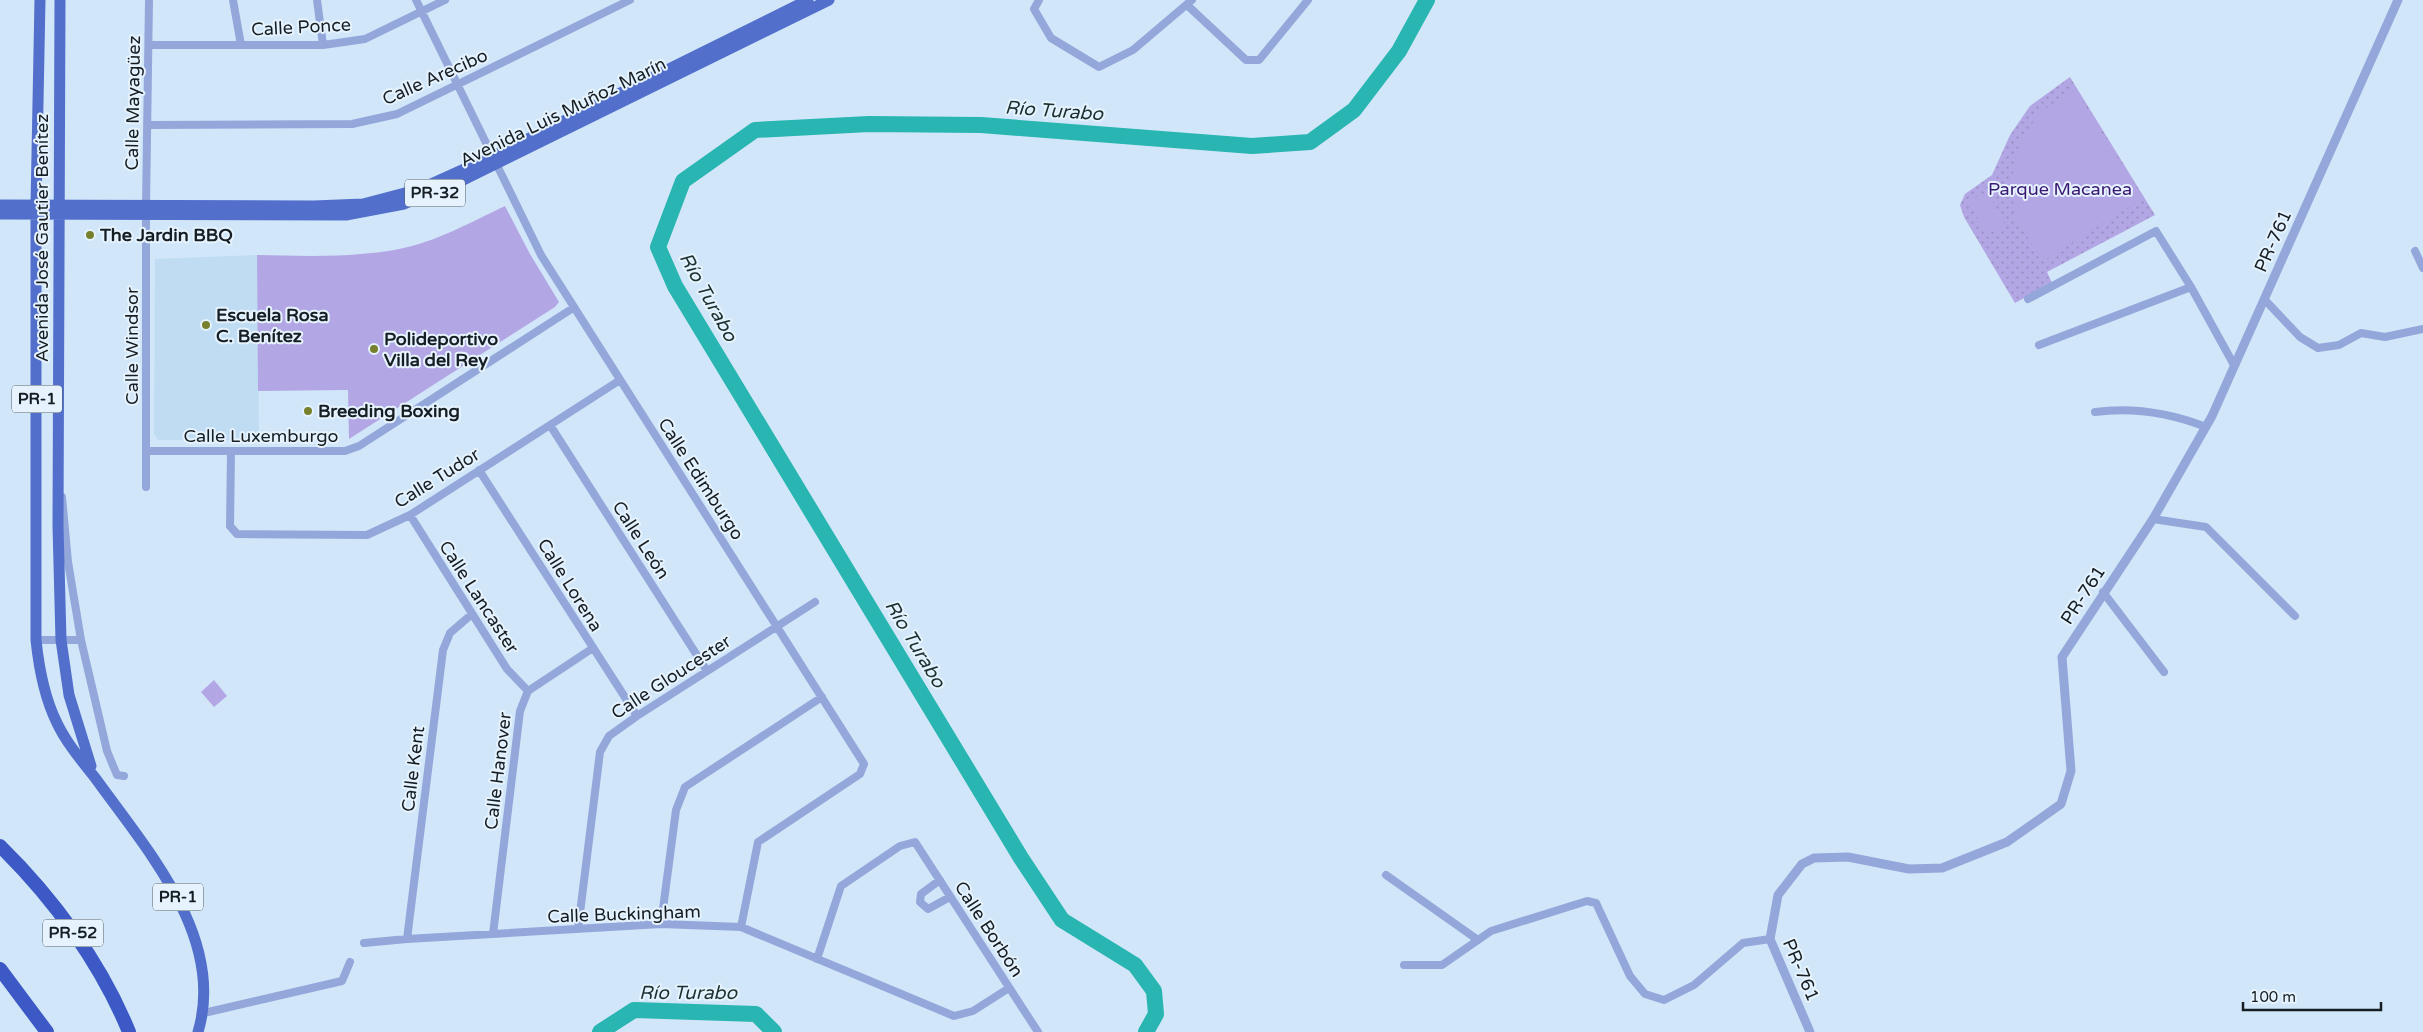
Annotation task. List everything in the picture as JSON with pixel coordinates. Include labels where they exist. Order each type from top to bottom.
[{"type":"highway","name":"PR-52","points":[[0,846],[46,898],[76,938],[105,984],[129,1032]]},
{"type":"highway","points":[[0,969],[47,1032]]},
{"type":"main road","name":"Avenida José Gautier Benítez","points":[[40,0],[36,210],[36,640],[46,696],[57,724],[97,782]]},
{"type":"main road","name":"Avenida José Gautier Benítez","points":[[60,0],[58,526],[61,640],[69,695],[84,748],[97,782]]},
{"type":"main road","name":"Avenida Luis Muñoz Marín","points":[[0,214],[36,210],[59,210],[325,215],[360,213],[404,204],[428,196],[808,0]]},
{"type":"main road","name":"Avenida Luis Muñoz Marín","points":[[495,160],[829,0]]},
{"type":"main road","name":"Avenida Luis Muñoz Marín","points":[[0,205],[36,210]]},
{"type":"main road","name":"PR-1","points":[[97,782],[168,881],[185,909],[200,959],[204,1013],[198,1032]]},
{"type":"street","name":"Calle Mayagüez","points":[[146,211],[149,0]]},
{"type":"street","points":[[233,0],[241,44]]},
{"type":"street","points":[[316,0],[323,45]]},
{"type":"street","name":"Calle Edimburgo","points":[[416,0],[541,255],[573,308],[861,756],[864,764],[860,774],[758,842],[741,927]]},
{"type":"street","name":"Calle Ponce","points":[[149,45],[323,45],[365,39],[445,0]]},
{"type":"street","name":"Calle Arecibo","points":[[148,125],[352,124],[397,114],[630,0]]},
{"type":"street","points":[[1039,0],[1034,9],[1051,38],[1099,66],[1132,50],[1190,2],[1246,60],[1259,60],[1308,0]]},
{"type":"street","name":"PR-761","points":[[1810,1032],[1770,939],[1778,895],[1802,864],[1814,858],[1848,857],[1909,870],[1942,868],[2007,842],[2061,804],[2071,771],[2062,658],[2103,592],[2153,519],[2206,428],[2398,0]]},
{"type":"street","name":"Calle Windsor","points":[[146,211],[148,451],[146,487]]},
{"type":"street","points":[[2028,299],[2156,231],[2191,287],[2234,365]]},
{"type":"street","points":[[2415,251],[2423,268]]},
{"type":"street","points":[[2039,345],[2191,287]]},
{"type":"street","points":[[2265,300],[2300,337],[2318,348],[2339,345],[2361,333],[2386,337],[2423,329]]},
{"type":"street","name":"Calle Luxemburgo","points":[[148,451],[346,451],[359,446],[573,308]]},
{"type":"street","name":"Calle Tudor","points":[[231,452],[230,526],[237,534],[366,536],[410,515],[620,380]]},
{"type":"street","points":[[2096,412],[2113,410],[2154,412],[2206,428]]},
{"type":"street","name":"Calle León","points":[[550,425],[707,671]]},
{"type":"street","name":"Calle Lorena","points":[[479,470],[637,716]]},
{"type":"street","points":[[59,475],[68,562],[81,640],[107,751],[117,774],[124,776]]},
{"type":"street","name":"Calle Lancaster","points":[[410,515],[507,669],[528,691]]},
{"type":"street","points":[[2153,519],[2206,527],[2294,616]]},
{"type":"street","points":[[2103,592],[2164,672]]},
{"type":"street","name":"Calle Gloucester","points":[[578,929],[600,752],[609,736],[815,602]]},
{"type":"street","name":"Calle Kent","points":[[407,939],[443,650],[450,633],[472,614]]},
{"type":"street","points":[[36,640],[81,640]]},
{"type":"street","name":"Calle Hanover","points":[[493,934],[520,711],[528,691],[593,648]]},
{"type":"street","points":[[661,924],[676,810],[685,787],[822,697]]},
{"type":"street","name":"Calle Borbón","points":[[817,960],[841,886],[900,846],[914,842],[1038,1032]]},
{"type":"street","points":[[1386,875],[1478,940]]},
{"type":"street","points":[[940,880],[920,894],[920,902],[928,909],[950,897]]},
{"type":"street","points":[[1404,965],[1442,965],[1491,931],[1587,901],[1596,903],[1630,976],[1645,994],[1664,1000],[1694,984],[1743,943],[1770,939]]},
{"type":"street","name":"Calle Buckingham","points":[[364,943],[661,924],[741,927],[954,1016],[973,1011],[1009,988]]},
{"type":"street","points":[[204,1013],[342,981],[350,962]]},
{"type":"shaded area","name":"Escuela Rosa C. Benítez","points":[[257,255],[259,440],[158,440],[154,434],[155,259]]},
{"type":"green space","name":"Parque Macanea","points":[[2070,77],[2155,215],[2047,272],[2052,283],[2015,303],[1964,217],[1960,205],[1965,194],[1992,175],[2010,135],[2030,106]]},
{"type":"green space","points":[[2075,90],[2143,198],[2043,261],[2017,220],[2010,187],[2019,143],[2039,113]]},
{"type":"green space","points":[[1988,192],[2005,226],[1986,235],[1969,201]]},
{"type":"green space","name":"Polideportivo Villa del Rey","points":[[505,206],[530,254],[559,302],[555,307],[349,439],[348,390],[258,391],[257,255],[346,255],[399,249],[440,237]]},
{"type":"green space","points":[[214,680],[227,696],[214,707],[201,692]]},
{"type":"waterway","name":"Río Turabo","points":[[1146,1032],[1156,1014],[1154,991],[1135,965],[1062,920],[1021,858],[675,286],[658,247],[683,181],[755,130],[869,124],[981,125],[1252,146],[1310,142],[1354,110],[1399,51],[1427,0]]},
{"type":"waterway","name":"Río Turabo","points":[[600,1032],[634,1010],[756,1014],[774,1032]]},
{"type":"place","name":"The Jardin BBQ","points":[[90,235]]},
{"type":"place","name":"Escuela Rosa C. Benítez","points":[[206,325]]},
{"type":"place","name":"Polideportivo Villa del Rey","points":[[374,349]]},
{"type":"place","name":"Breeding Boxing","points":[[308,411]]}]
